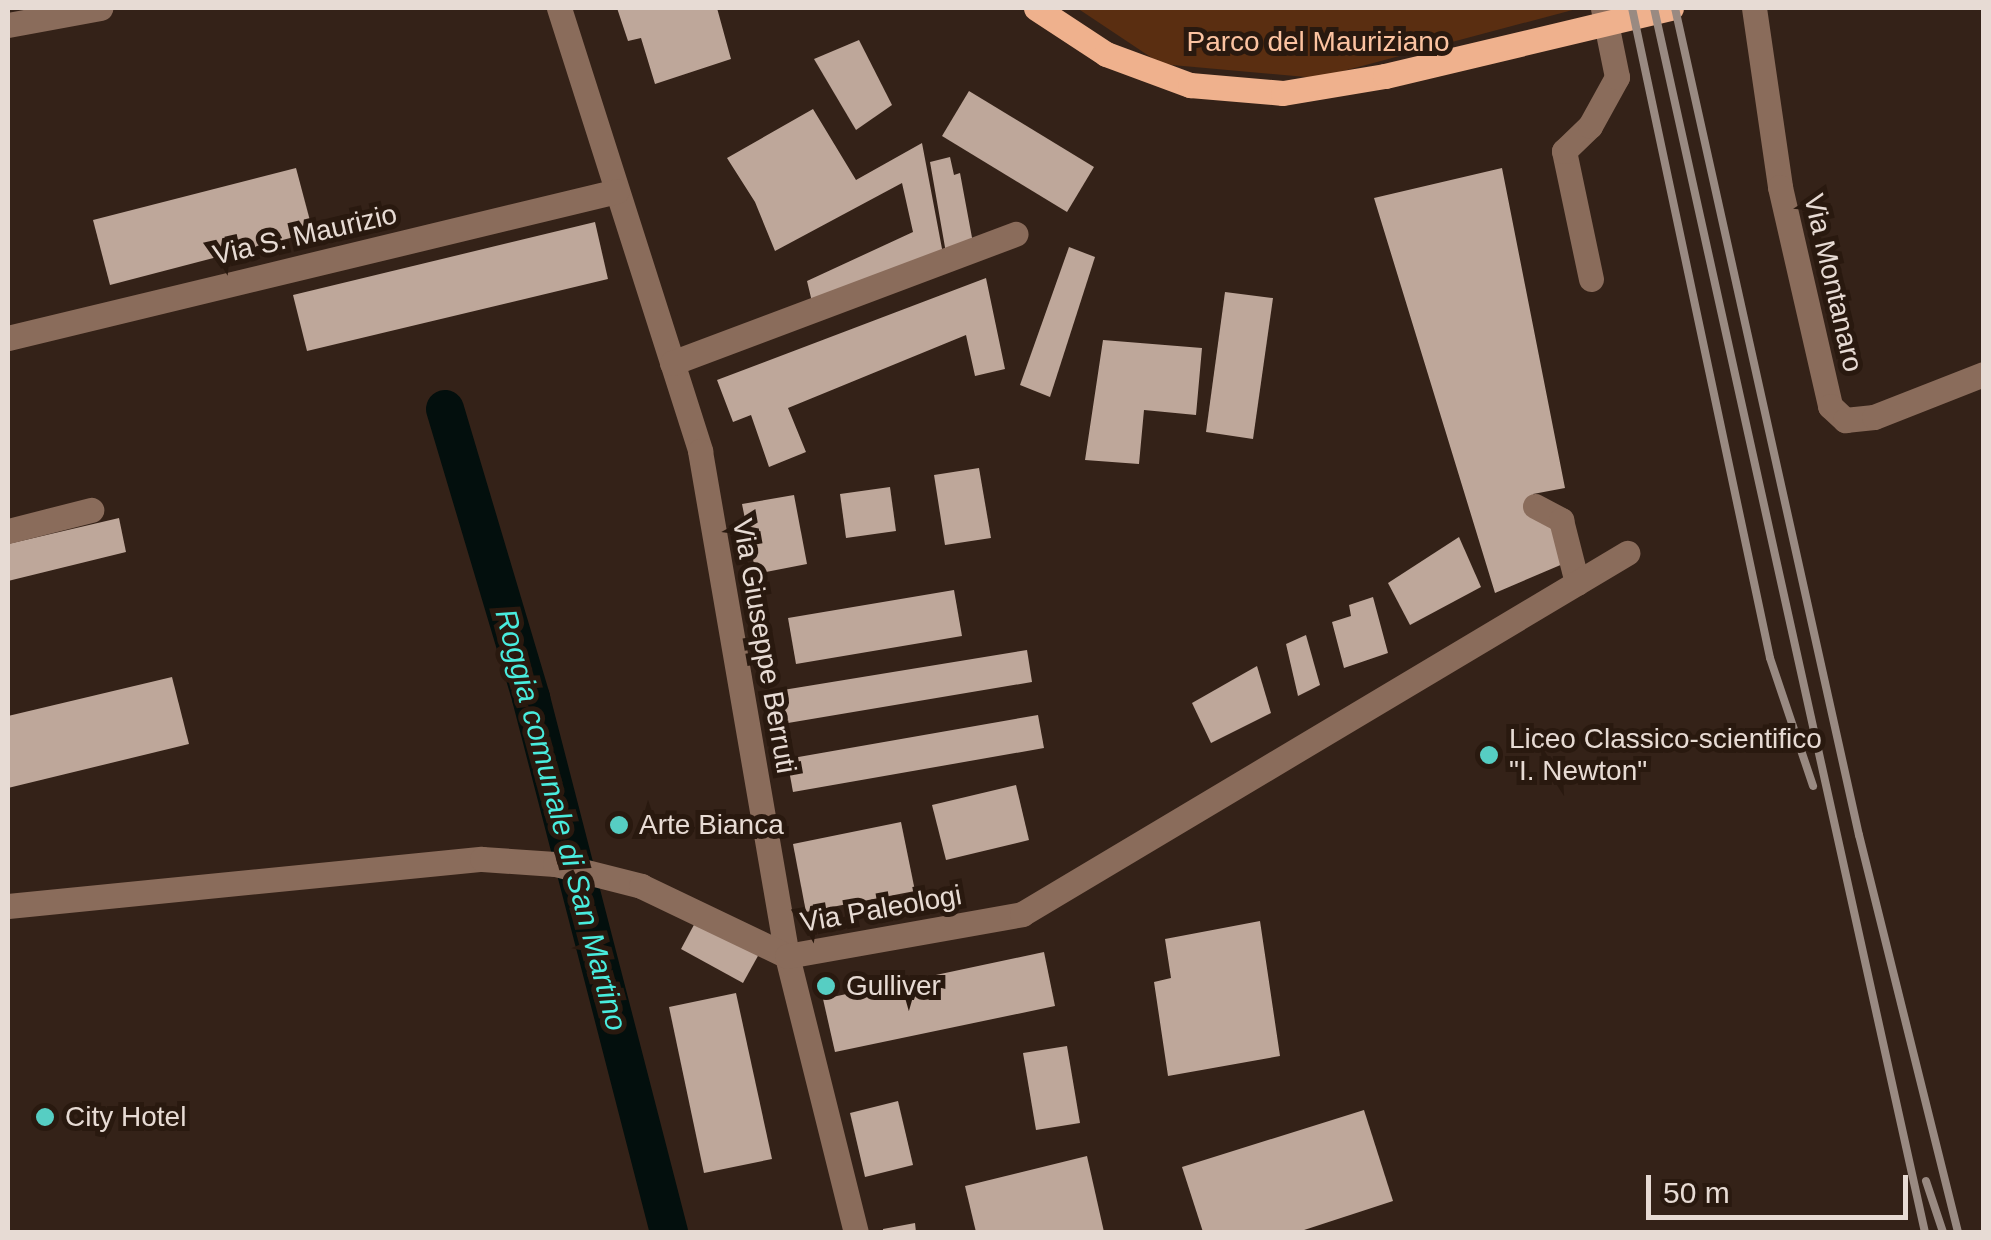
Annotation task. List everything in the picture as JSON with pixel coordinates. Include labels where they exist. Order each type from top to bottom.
[{"type":"main road","points":[[1036,8],[1106,54],[1190,86],[1282,93],[1385,76],[1670,8]]},
{"type":"street","points":[[8,25],[100,8]]},
{"type":"street","name":"Via Giuseppe Berruti","points":[[559,8],[700,450],[787,956],[856,1232]]},
{"type":"street","points":[[1591,279],[1564,151],[1590,126],[1617,76],[1603,8]]},
{"type":"street","name":"Via Montanaro","points":[[1754,8],[1780,188],[1830,406],[1845,420],[1874,417],[1984,374]]},
{"type":"street","name":"Via S. Maurizio","points":[[8,338],[617,192]]},
{"type":"street","points":[[672,363],[1016,234]]},
{"type":"street","points":[[1535,506],[1561,520],[1577,583]]},
{"type":"street","points":[[8,531],[91,510]]},
{"type":"street","name":"Via Paleologi","points":[[8,906],[482,858],[555,864],[642,886],[787,956],[1022,914],[1627,553]]},
{"type":"green space","name":"Parco del Mauriziano","points":[[1077,8],[1580,8],[1317,78],[1161,64]]},
{"type":"building","points":[[617,8],[717,8],[731,59],[655,84],[641,38],[628,41]]},
{"type":"building","points":[[859,40],[892,105],[856,130],[814,59]]},
{"type":"building","points":[[969,91],[1094,167],[1067,212],[942,136]]},
{"type":"building","points":[[813,109],[856,180],[922,143],[943,254],[813,306],[807,281],[913,232],[902,183],[775,251],[755,202],[727,158]]},
{"type":"building","points":[[950,157],[954,175],[960,173],[973,243],[946,253],[930,162]]},
{"type":"building","points":[[296,168],[313,232],[110,285],[93,220]]},
{"type":"building","points":[[1502,168],[1565,488],[1533,494],[1577,558],[1495,593],[1374,198]]},
{"type":"building","points":[[595,222],[608,279],[307,351],[293,295]]},
{"type":"building","points":[[1069,247],[1095,257],[1050,397],[1020,385]]},
{"type":"building","points":[[986,278],[1005,369],[975,376],[966,335],[788,408],[806,452],[769,467],[751,415],[733,422],[717,380]]},
{"type":"building","points":[[1225,292],[1273,298],[1253,439],[1206,432]]},
{"type":"building","points":[[1103,340],[1202,348],[1196,415],[1144,410],[1139,464],[1085,460]]},
{"type":"building","points":[[979,468],[991,538],[945,545],[934,475]]},
{"type":"building","points":[[890,487],[896,531],[846,538],[840,494]]},
{"type":"building","points":[[794,495],[807,564],[756,574],[742,504]]},
{"type":"building","points":[[119,518],[126,552],[8,581],[8,544]]},
{"type":"building","points":[[1459,537],[1481,587],[1410,625],[1388,583]]},
{"type":"building","points":[[954,590],[962,636],[796,664],[788,618]]},
{"type":"building","points":[[1373,597],[1388,653],[1344,668],[1332,622],[1351,616],[1349,605]]},
{"type":"building","points":[[1306,635],[1320,685],[1298,696],[1286,644]]},
{"type":"building","points":[[1027,650],[1032,682],[782,724],[777,691]]},
{"type":"building","points":[[1257,666],[1271,713],[1211,743],[1192,703]]},
{"type":"building","points":[[172,677],[189,744],[8,788],[8,716]]},
{"type":"building","points":[[1038,715],[1044,748],[793,792],[787,759]]},
{"type":"building","points":[[1016,785],[1029,840],[946,860],[932,805]]},
{"type":"building","points":[[901,822],[915,891],[806,912],[793,844]]},
{"type":"building","points":[[696,921],[759,954],[743,983],[681,949]]},
{"type":"building","points":[[1260,921],[1280,1056],[1168,1076],[1154,982],[1171,978],[1165,939]]},
{"type":"building","points":[[1044,952],[1055,1006],[835,1052],[823,999]]},
{"type":"building","points":[[736,993],[772,1159],[704,1173],[669,1007]]},
{"type":"building","points":[[1067,1046],[1080,1123],[1036,1130],[1023,1053]]},
{"type":"building","points":[[898,1101],[913,1165],[865,1177],[850,1113]]},
{"type":"building","points":[[1364,1110],[1393,1201],[1298,1232],[1203,1232],[1182,1167]]},
{"type":"building","points":[[1087,1156],[1104,1232],[976,1232],[965,1186]]},
{"type":"building","points":[[915,1223],[916,1232],[883,1232],[883,1229]]},
{"type":"waterway","name":"Roggia comunale di San Martino","points":[[445,409],[531,698],[669,1232]]},
{"type":"railway","points":[[1632,8],[1770,658],[1813,786]]},
{"type":"railway","points":[[1654,8],[1925,1232]]},
{"type":"railway","points":[[1675,8],[1859,835],[1958,1232]]},
{"type":"railway","points":[[1926,1181],[1943,1232]]},
{"type":"place","name":"Liceo Classico-scientifico \"I. Newton\"","points":[[1489,755]]},
{"type":"place","name":"Arte Bianca","points":[[619,825]]},
{"type":"place","name":"Gulliver","points":[[826,986]]},
{"type":"place","name":"City Hotel","points":[[45,1117]]}]
